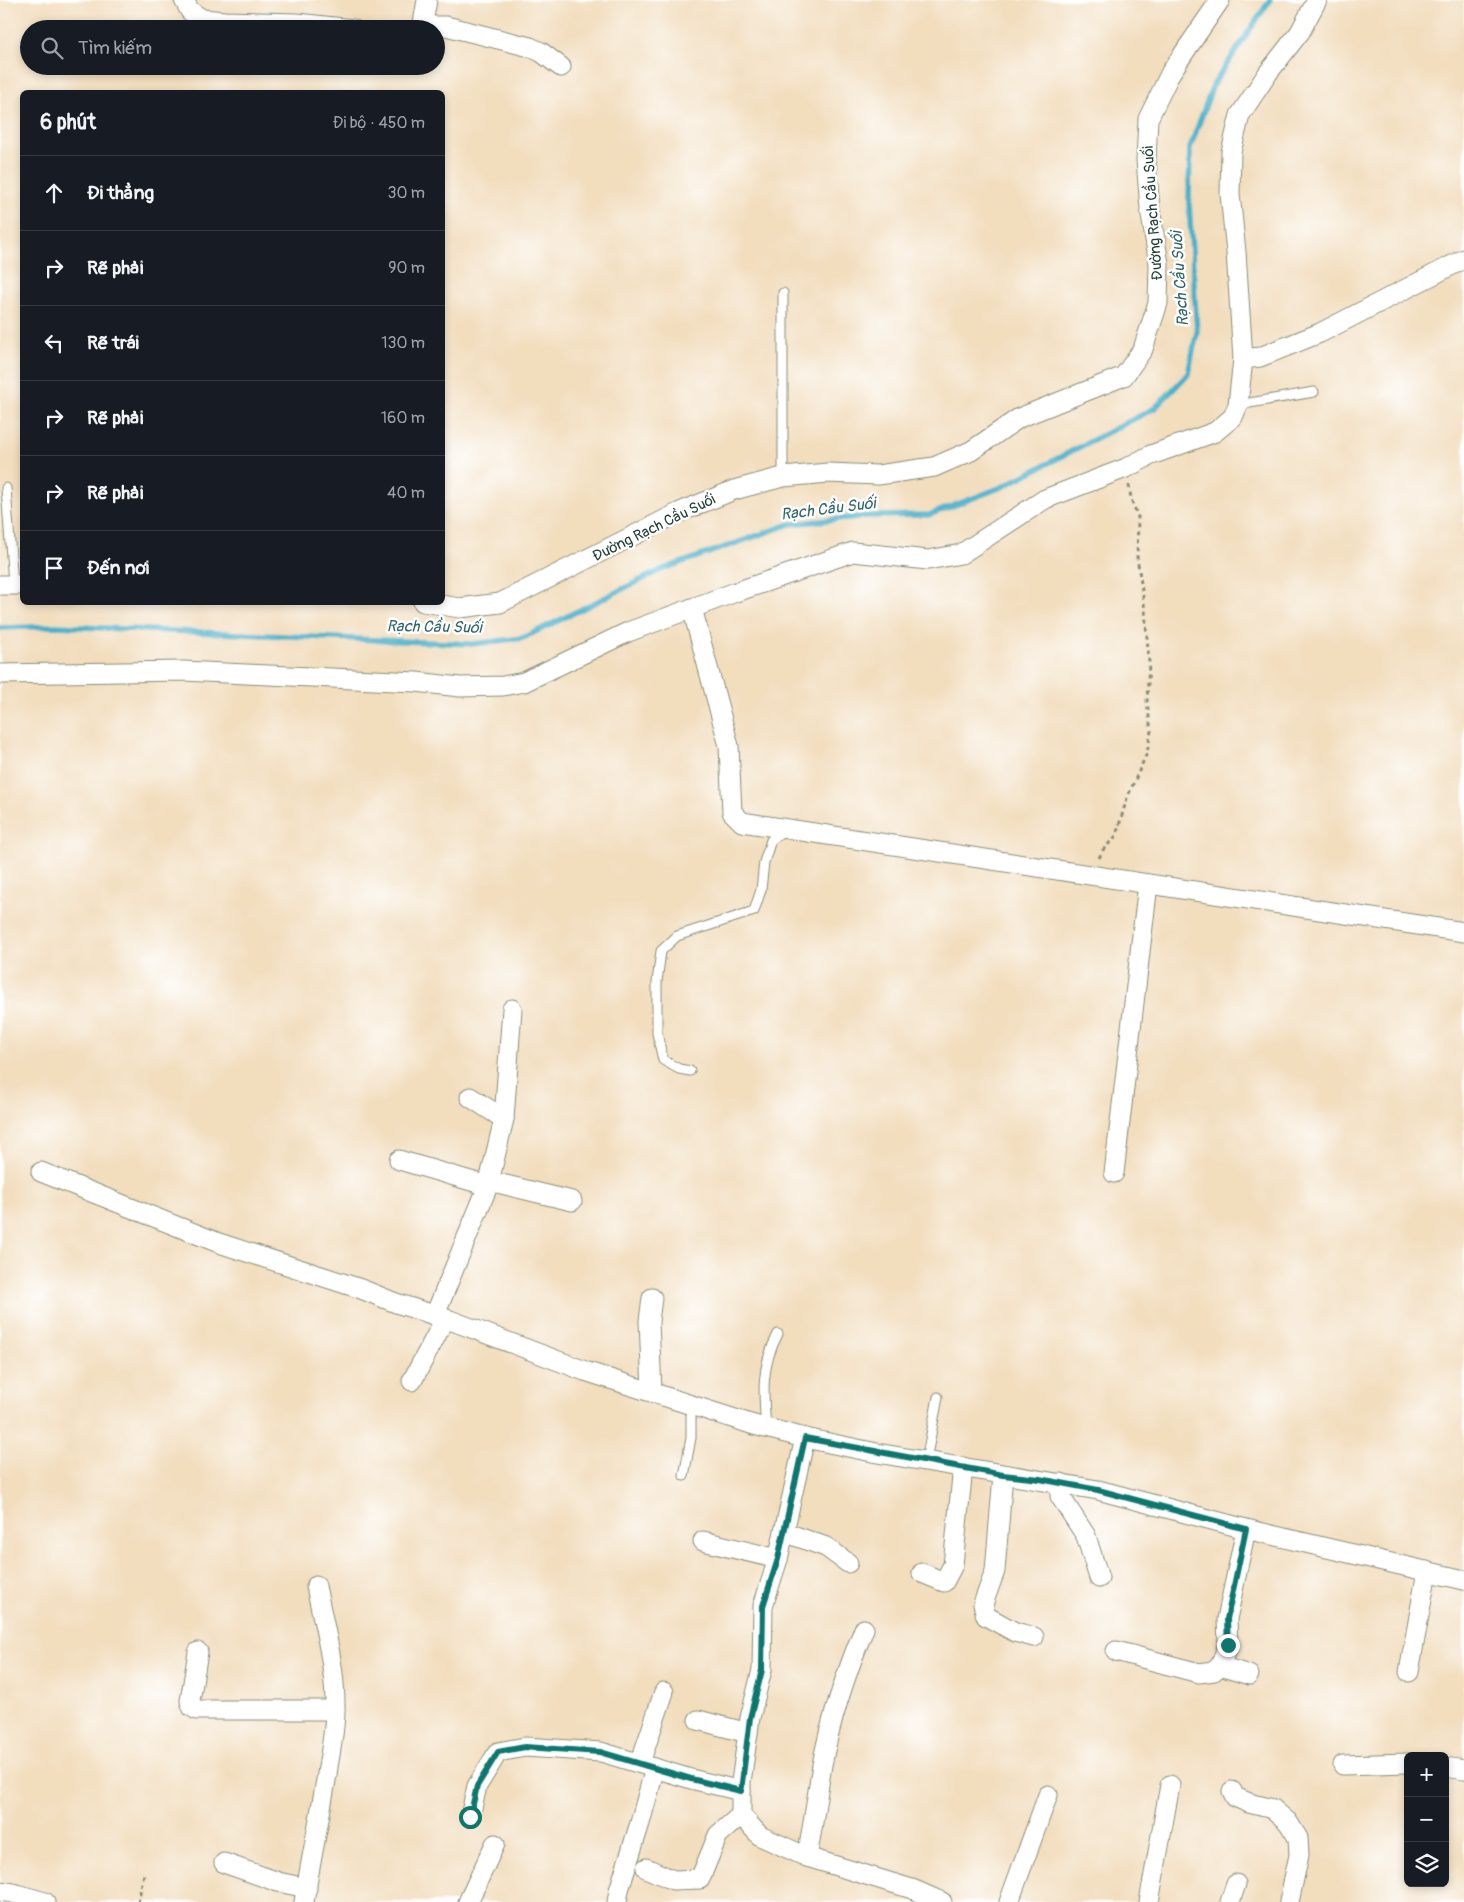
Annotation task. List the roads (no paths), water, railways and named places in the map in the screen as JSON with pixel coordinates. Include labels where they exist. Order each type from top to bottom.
[{"type":"street","points":[[184,0],[190,11],[202,19],[214,20]]},
{"type":"street","points":[[424,20],[427,0]]},
{"type":"street","name":"Đường Rạch Cầu Suối","points":[[442,605],[460,608],[500,603],[680,512],[734,490],[784,477],[828,473],[878,475],[934,467],[971,451],[1019,418],[1124,376],[1143,349],[1158,304],[1159,264],[1150,209],[1146,160],[1148,119],[1171,72],[1220,0]]},
{"type":"street","points":[[0,674],[183,671],[416,682],[460,687],[502,686],[524,682],[628,632],[852,552],[928,560],[961,554],[1045,498],[1128,467],[1151,455],[1215,432],[1233,417],[1238,405],[1243,359],[1230,194],[1232,152],[1240,115],[1268,73],[1300,32],[1317,0]]},
{"type":"street","points":[[445,26],[530,47],[541,52],[561,67]]},
{"type":"street","points":[[1243,359],[1260,357],[1320,333],[1464,259]]},
{"type":"street","points":[[692,608],[729,746],[732,812],[742,822],[1464,932]]},
{"type":"street","points":[[1114,1172],[1148,884]]},
{"type":"street","points":[[412,1381],[440,1317],[488,1184],[504,1119],[512,1009]]},
{"type":"street","points":[[470,1097],[504,1119]]},
{"type":"street","points":[[399,1160],[488,1184],[572,1201]]},
{"type":"street","points":[[41,1172],[219,1243],[361,1289],[396,1304],[440,1317],[585,1371],[766,1428],[805,1438],[926,1461],[1098,1490],[1246,1529],[1464,1580]]},
{"type":"street","points":[[652,1298],[649,1321],[652,1392]]},
{"type":"street","points":[[805,1438],[778,1559],[763,1606],[762,1670],[750,1718],[741,1791],[741,1815],[760,1836],[807,1857],[912,1889],[942,1902]]},
{"type":"street","points":[[922,1573],[944,1582],[953,1565],[963,1467]]},
{"type":"street","points":[[1003,1475],[995,1571],[983,1604],[986,1616],[1015,1632],[1034,1637]]},
{"type":"street","points":[[1061,1483],[1060,1496],[1086,1536],[1099,1578]]},
{"type":"street","points":[[1116,1651],[1199,1672],[1214,1671],[1220,1666],[1228,1645],[1227,1619],[1246,1529]]},
{"type":"street","points":[[784,1532],[826,1547],[848,1563]]},
{"type":"street","points":[[703,1541],[778,1559]]},
{"type":"street","points":[[1409,1672],[1428,1571]]},
{"type":"street","points":[[224,1863],[278,1882],[305,1895],[336,1710],[332,1670],[316,1586]]},
{"type":"street","points":[[807,1857],[822,1765],[834,1713],[848,1668],[864,1629]]},
{"type":"street","points":[[198,1652],[190,1702],[197,1710],[336,1710]]},
{"type":"street","points":[[1220,1666],[1249,1675]]},
{"type":"street","points":[[617,1902],[640,1823],[647,1766],[664,1692]]},
{"type":"street","points":[[698,1720],[748,1733]]},
{"type":"street","points":[[470,1817],[477,1786],[498,1752],[525,1747],[600,1752],[691,1779],[741,1791]]},
{"type":"street","points":[[1344,1765],[1404,1763]]},
{"type":"street","points":[[1449,1768],[1464,1770]]},
{"type":"street","points":[[1149,1902],[1170,1785]]},
{"type":"street","points":[[1232,1791],[1235,1797],[1249,1803],[1274,1809],[1288,1822],[1298,1838],[1299,1855],[1289,1902]]},
{"type":"street","points":[[1009,1902],[1048,1795]]},
{"type":"street","points":[[646,1868],[673,1880],[700,1879],[718,1835],[741,1815]]},
{"type":"street","points":[[468,1902],[495,1844]]},
{"type":"street","points":[[0,1891],[45,1902]]},
{"type":"lane","points":[[782,293],[784,477]]},
{"type":"lane","points":[[1238,405],[1314,392]]},
{"type":"lane","points":[[6,488],[12,585]]},
{"type":"lane","points":[[690,1071],[679,1069],[663,1060],[657,1033],[657,982],[661,951],[677,936],[754,911],[761,890],[764,862],[771,840],[788,829]]},
{"type":"lane","points":[[766,1428],[763,1393],[765,1368],[770,1348],[778,1334]]},
{"type":"lane","points":[[926,1461],[938,1397]]},
{"type":"lane","points":[[684,1476],[691,1438],[691,1405]]},
{"type":"waterway","name":"Rạch Cầu Suối","points":[[0,628],[56,626],[472,644],[523,638],[663,569],[790,524],[869,516],[929,515],[1002,487],[1155,408],[1188,374],[1197,332],[1189,203],[1190,148],[1213,85],[1270,0]]}]
